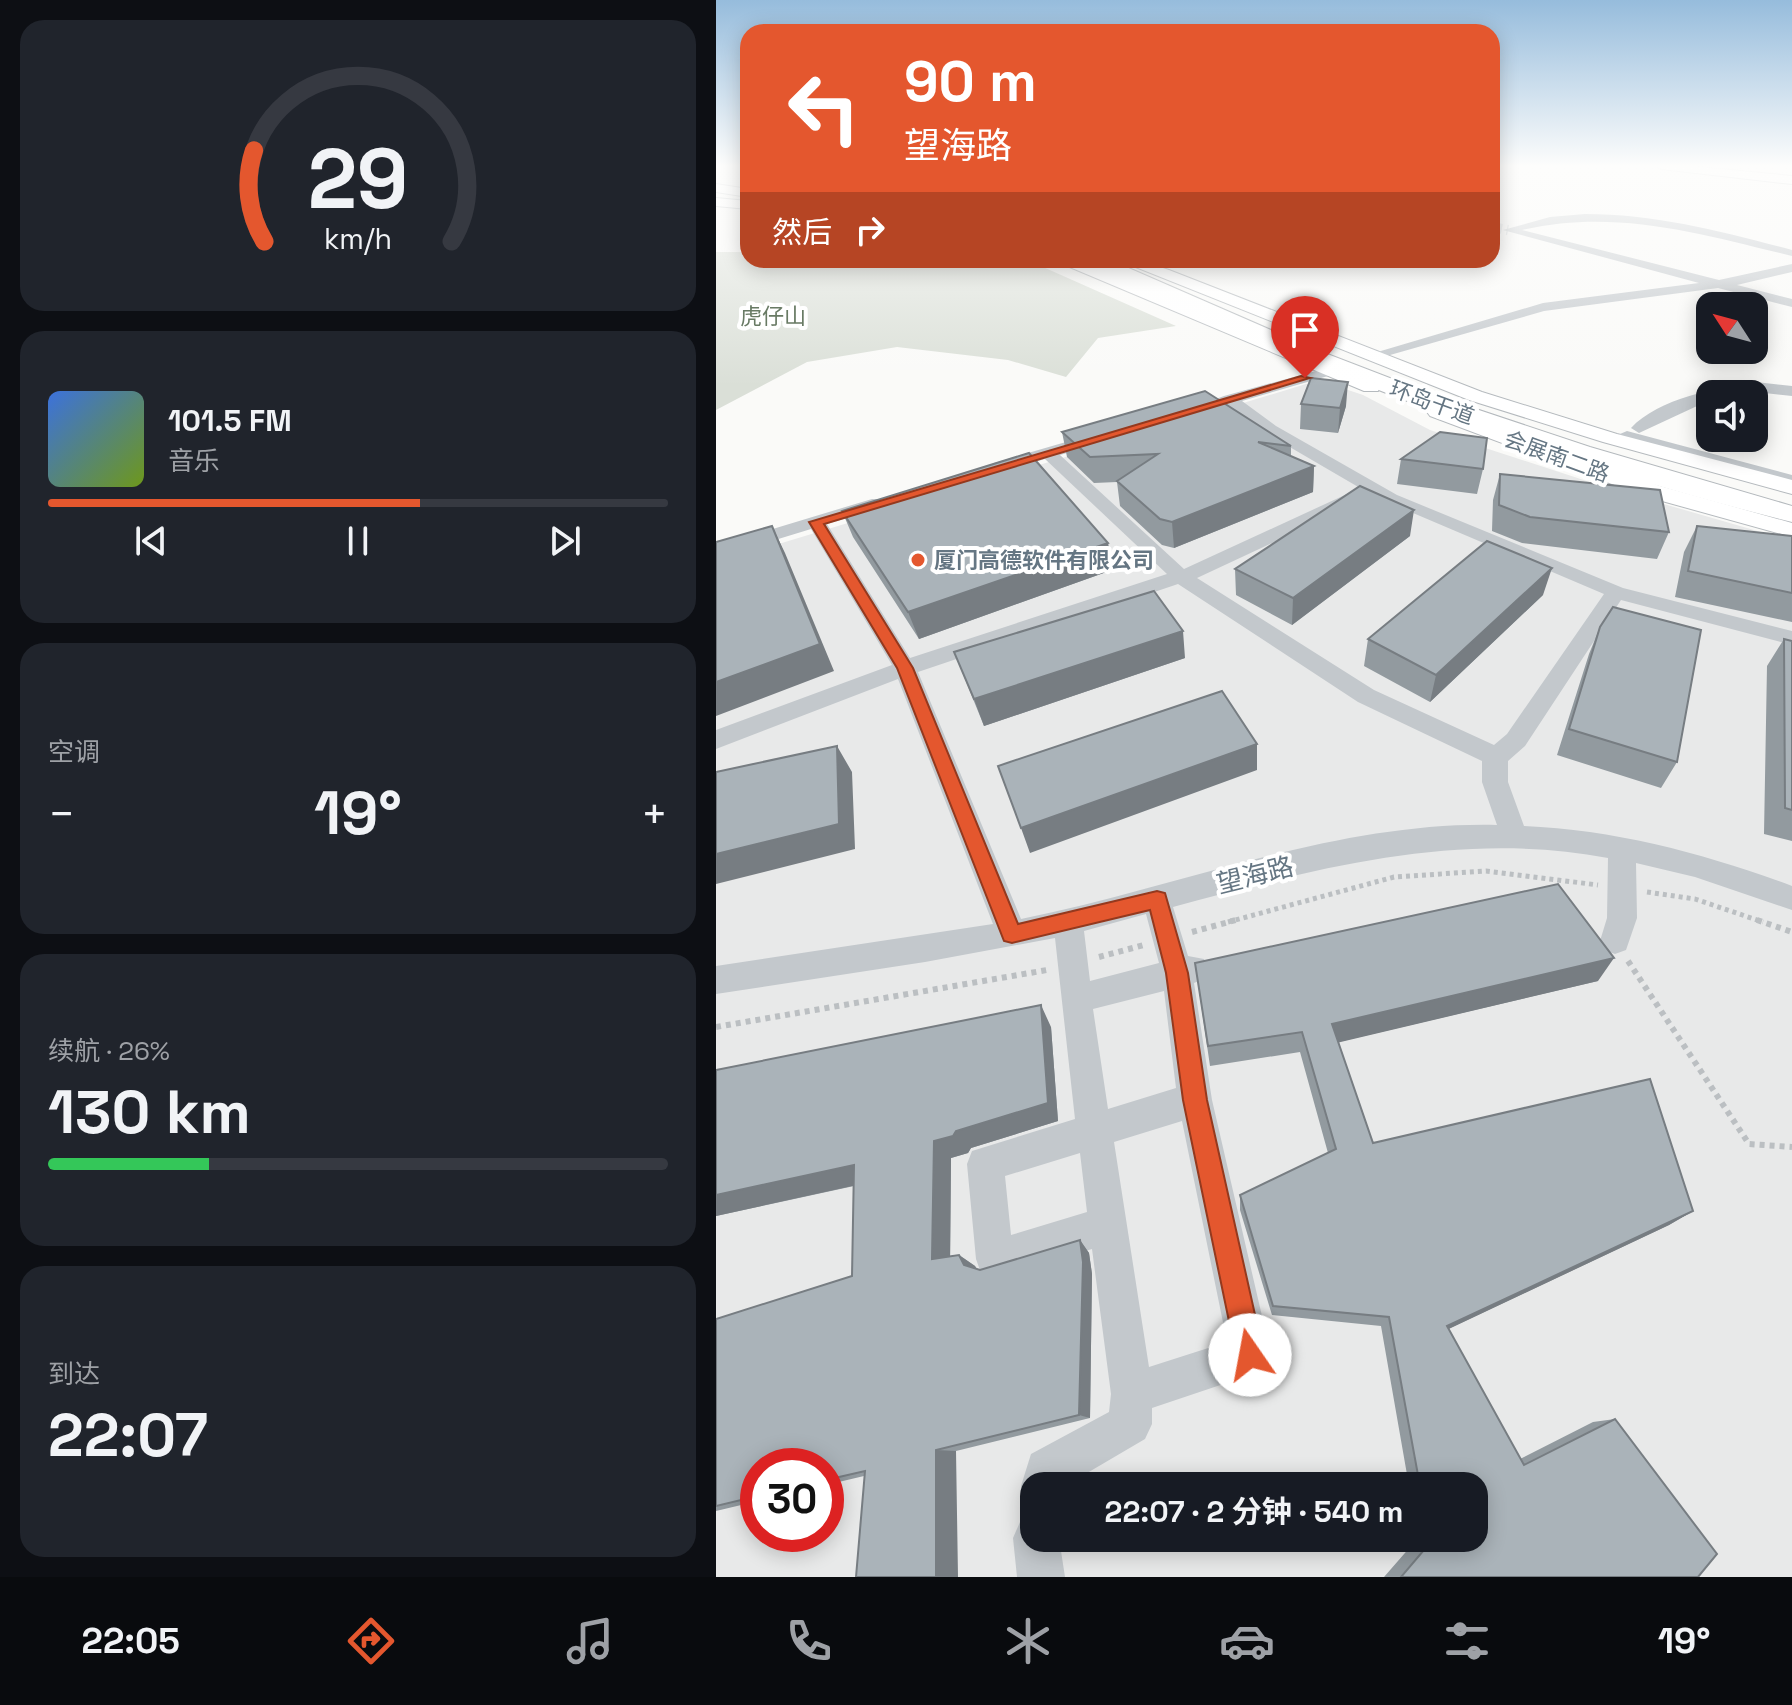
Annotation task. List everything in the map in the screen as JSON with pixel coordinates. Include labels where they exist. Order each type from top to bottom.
[{"type":"highway","name":"环岛干道","points":[[1105,268],[1152,284],[1371,380],[1451,410],[1625,468],[1792,500]]},
{"type":"highway","name":"环岛干道","points":[[1127,268],[1216,300],[1385,373],[1455,399],[1792,514]]},
{"type":"highway","points":[[1693,479],[1792,488]]},
{"type":"highway","points":[[1693,479],[1792,528]]},
{"type":"main road","name":"会展南二路","points":[[1084,268],[1117,279],[1330,371],[1652,491],[1792,528]]},
{"type":"main road","points":[[1147,268],[1444,385],[1627,435],[1792,488]]},
{"type":"street","points":[[1546,240],[1792,303]]},
{"type":"street","points":[[1735,240],[1792,253]]},
{"type":"street","points":[[1371,356],[1543,307],[1721,284],[1792,268]]},
{"type":"street","points":[[1170,417],[1330,371]]},
{"type":"street","points":[[1768,388],[1792,391]]},
{"type":"street","points":[[1229,399],[1270,429],[1391,499],[1616,592],[1792,638]]},
{"type":"street","points":[[1627,435],[1659,415],[1696,400]]},
{"type":"street","points":[[1627,435],[1655,426],[1792,465]]},
{"type":"street","points":[[989,470],[1109,435]]},
{"type":"street","points":[[1627,435],[1792,480]]},
{"type":"street","points":[[1048,453],[1180,576],[1366,696],[1495,758]]},
{"type":"street","points":[[716,740],[905,668],[1180,576],[1375,488]]},
{"type":"street","points":[[716,552],[901,497]]},
{"type":"street","points":[[816,522],[905,668],[1012,934]]},
{"type":"street","points":[[1514,836],[1495,782],[1495,758],[1516,740],[1616,592]]},
{"type":"street","name":"望海路","points":[[716,980],[1012,934],[1391,844],[1514,836],[1557,837],[1674,860],[1792,898]]},
{"type":"street","points":[[1615,941],[1622,918],[1622,851]]},
{"type":"street","points":[[1132,1394],[1250,1355],[1195,1100],[1177,973],[1157,900]]},
{"type":"street","points":[[1046,1472],[1130,1424],[1132,1394],[1068,922]]},
{"type":"street","points":[[1075,981],[1177,973],[1217,963]]},
{"type":"street","points":[[1108,1225],[995,1259],[985,1164],[1195,1100]]},
{"type":"street","points":[[1038,1552],[1041,1577]]},
{"type":"path","points":[[716,1027],[1075,981],[1167,939],[1394,877],[1486,871],[1695,899],[1792,932]]},
{"type":"path","points":[[1615,941],[1749,1144],[1792,1147]]},
{"type":"shaded area","points":[[1306,384],[1333,385],[1363,395],[1430,430],[1605,487],[1792,541],[1792,1577],[716,1577],[716,563]]},
{"type":"green space","name":"虎仔山","points":[[716,252],[740,252],[740,268],[1045,268],[1176,326],[1098,338],[1066,377],[1008,360],[897,347],[807,362],[716,410]]},
{"type":"building","points":[[1311,378],[1348,382],[1340,408],[1301,404]]},
{"type":"building","points":[[1205,391],[1291,446],[1258,442],[1314,466],[1172,522],[1160,519],[1117,481],[1158,454],[1090,457],[1062,432]]},
{"type":"building","points":[[1440,432],[1487,438],[1483,469],[1401,459]]},
{"type":"building","points":[[1029,453],[1108,543],[908,612],[842,511]]},
{"type":"building","points":[[1500,474],[1660,490],[1669,532],[1530,517],[1499,505]]},
{"type":"building","points":[[1360,486],[1414,510],[1293,598],[1235,569]]},
{"type":"building","points":[[772,526],[820,644],[716,682],[716,542]]},
{"type":"building","points":[[1697,526],[1792,536],[1792,593],[1688,571]]},
{"type":"building","points":[[1487,541],[1552,568],[1436,675],[1368,639]]},
{"type":"building","points":[[1154,591],[1183,631],[974,699],[954,652]]},
{"type":"building","points":[[1613,607],[1701,630],[1677,762],[1569,729],[1600,627]]},
{"type":"building","points":[[1784,639],[1792,641],[1792,810],[1785,808]]},
{"type":"building","points":[[1222,691],[1257,744],[1021,828],[998,766]]},
{"type":"building","points":[[837,746],[839,824],[716,854],[716,772]]},
{"type":"building","points":[[1558,884],[1614,958],[1332,1024],[1373,1143],[1650,1079],[1693,1211],[1447,1326],[1524,1465],[1615,1419],[1717,1554],[1698,1577],[1401,1577],[1422,1552],[1488,1552],[1488,1472],[1417,1472],[1389,1317],[1273,1306],[1240,1195],[1336,1149],[1302,1032],[1208,1046],[1195,963]]},
{"type":"building","points":[[1041,1005],[1048,1103],[956,1131],[953,1136],[934,1141],[932,1259],[959,1255],[964,1265],[980,1270],[1080,1240],[1083,1262],[1079,1415],[936,1450],[936,1577],[856,1577],[865,1471],[844,1476],[844,1448],[740,1448],[740,1500],[716,1506],[716,1319],[852,1276],[854,1165],[716,1195],[716,1070]]},
{"type":"place","name":"厦门高德软件有限公司","points":[[918,560]]},
{"type":"route","points":[[1250,1355],[1195,1100],[1177,973],[1157,900],[1012,934],[905,668],[816,522],[1305,378]]}]
